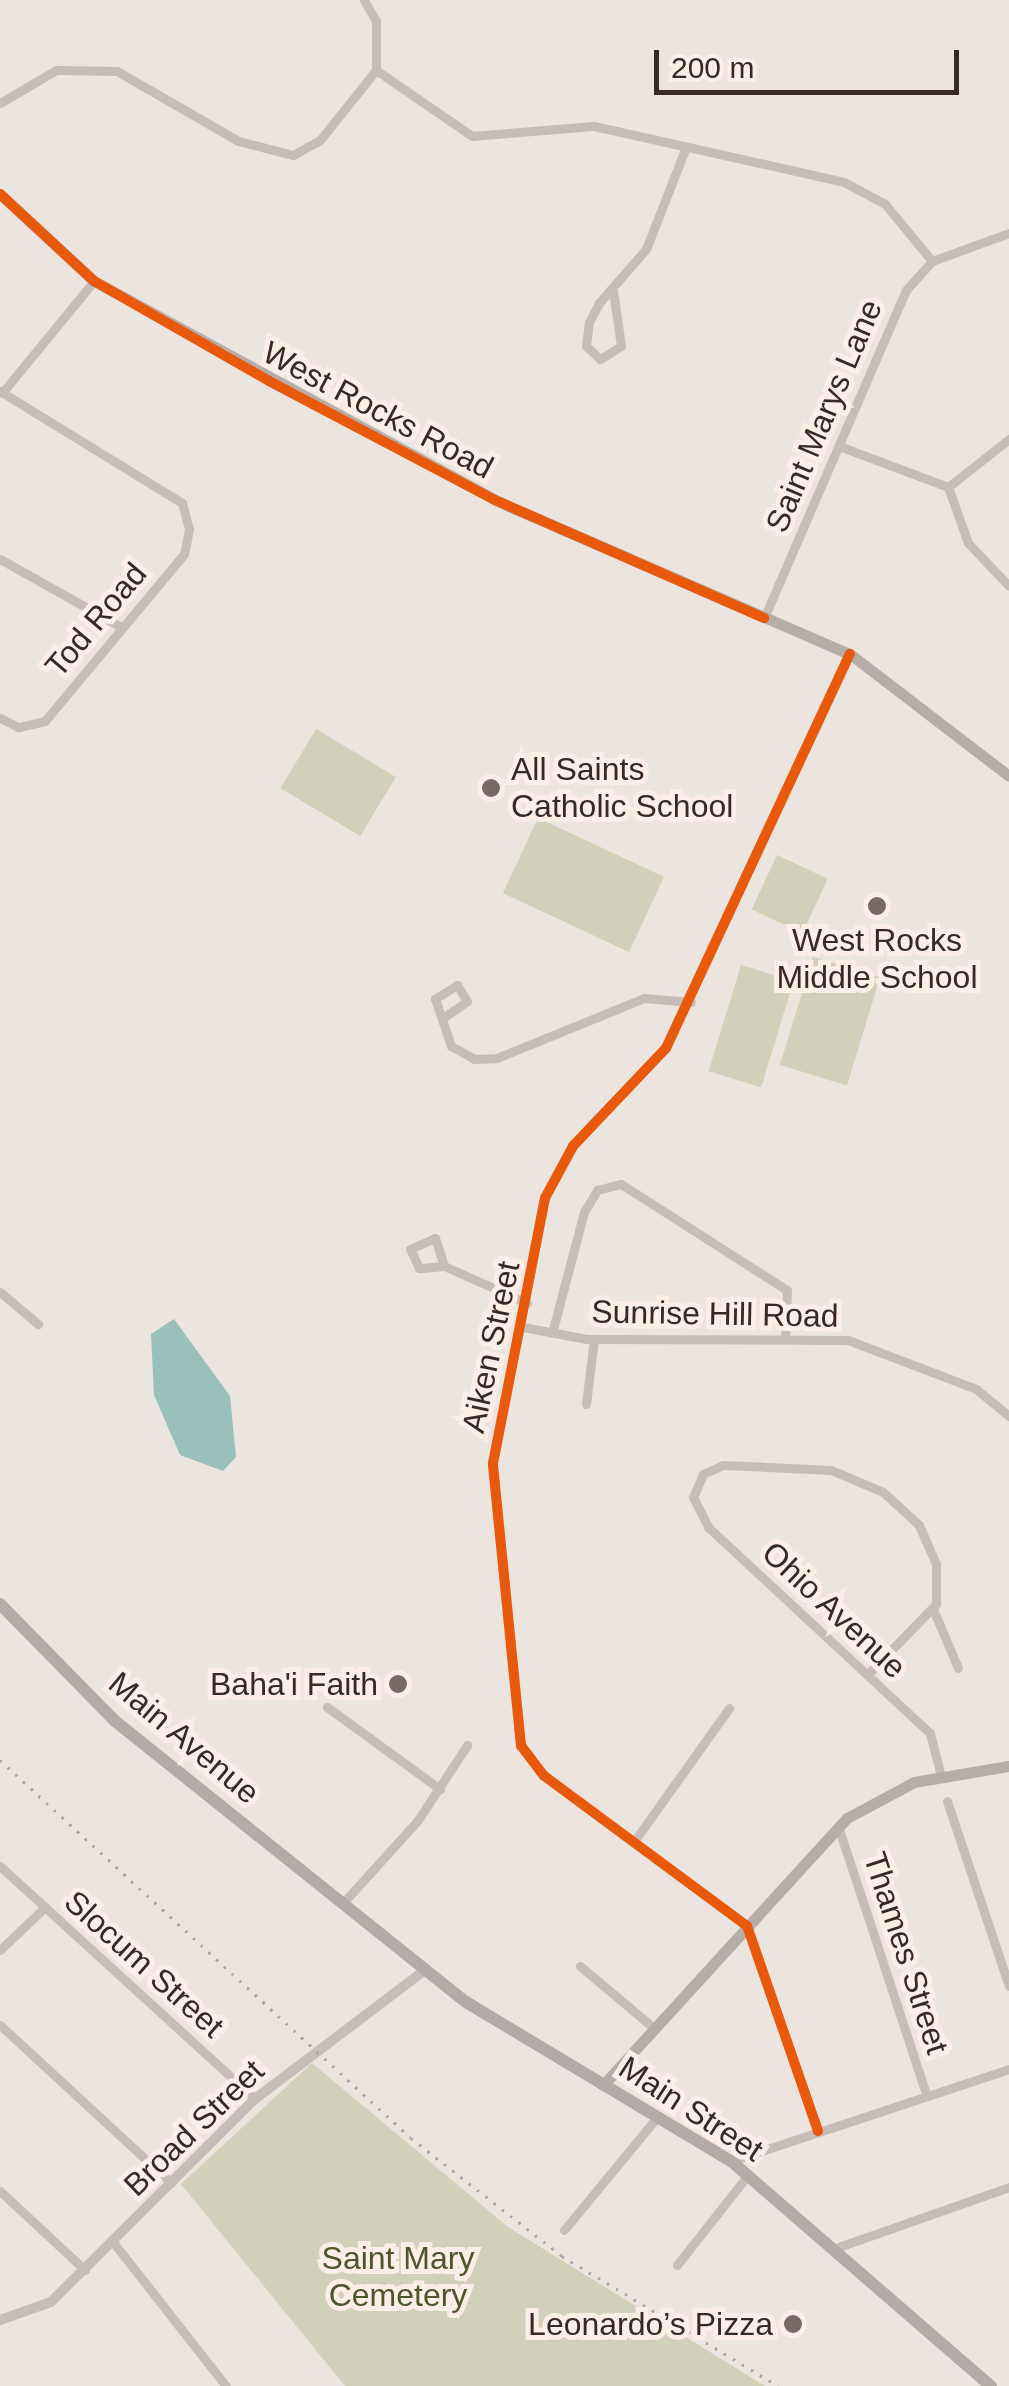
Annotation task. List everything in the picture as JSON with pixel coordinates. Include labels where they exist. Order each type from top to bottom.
[{"type":"main road","name":"West Rocks Road","points":[[0,194],[94,281],[494,500],[850,654],[1009,776]]},
{"type":"main road","name":"Main Avenue","points":[[0,1604],[115,1721],[344,1903]]},
{"type":"main road","points":[[603,2085],[838,1826],[881,1795],[941,1776],[1009,1766]]},
{"type":"main road","name":"Main Street","points":[[344,1903],[426,1970],[603,2085],[731,2161],[991,2386]]},
{"type":"street","points":[[0,103],[56,70],[116,71],[238,141],[293,155],[320,140],[376,70],[376,21],[364,0]]},
{"type":"street","points":[[376,70],[472,136],[594,126],[844,182],[884,204],[932,262],[1009,233]]},
{"type":"street","points":[[613,291],[621,346],[600,360],[586,332],[613,291],[654,235],[686,147]]},
{"type":"street","name":"Saint Marys Lane","points":[[764,618],[888,324],[932,262]]},
{"type":"street","points":[[1,392],[94,281]]},
{"type":"street","name":"Tod Road","points":[[0,718],[18,727],[45,720],[184,554],[182,503],[1,392]]},
{"type":"street","points":[[948,487],[1009,438]]},
{"type":"street","points":[[838,446],[948,487],[968,543],[1009,586]]},
{"type":"street","points":[[0,558],[121,626]]},
{"type":"street","name":"Aiken Street","points":[[747,1926],[536,1769],[516,1726],[494,1462],[545,1198],[572,1146],[666,1048],[691,1002],[850,654]]},
{"type":"street","points":[[443,1018],[460,1054],[486,1059],[661,994],[691,1002]]},
{"type":"street","points":[[552,1332],[584,1212],[597,1190],[622,1184],[787,1290],[785,1337]]},
{"type":"street","points":[[444,1266],[435,1238],[410,1248],[418,1268],[444,1266],[527,1303]]},
{"type":"street","points":[[0,1292],[38,1324]]},
{"type":"street","name":"Sunrise Hill Road","points":[[523,1327],[594,1339],[785,1337],[887,1352],[976,1390],[1009,1416]]},
{"type":"street","points":[[586,1404],[594,1339]]},
{"type":"street","name":"Ohio Avenue","points":[[933,1610],[939,1582],[927,1539],[869,1484],[818,1468],[756,1466],[717,1466],[697,1482],[693,1502],[708,1527],[934,1737],[941,1776]]},
{"type":"street","points":[[868,1674],[933,1610],[958,1668]]},
{"type":"street","points":[[327,1707],[440,1790]]},
{"type":"street","points":[[635,1840],[730,1708]]},
{"type":"street","points":[[344,1903],[440,1790],[467,1744]]},
{"type":"street","points":[[947,1801],[1009,1986]]},
{"type":"street","name":"Thames Street","points":[[838,1826],[927,2096]]},
{"type":"street","name":"Slocum Street","points":[[0,1866],[255,2099]]},
{"type":"street","points":[[0,1950],[45,1907]]},
{"type":"street","points":[[747,1926],[818,2131]]},
{"type":"street","points":[[580,1966],[656,2028]]},
{"type":"street","name":"Broad Street","points":[[0,2320],[51,2302],[255,2099],[426,1970]]},
{"type":"street","points":[[0,2025],[171,2184]]},
{"type":"street","points":[[731,2161],[1009,2068]]},
{"type":"street","points":[[564,2230],[658,2116]]},
{"type":"street","points":[[678,2265],[747,2176]]},
{"type":"street","points":[[833,2249],[1009,2188]]},
{"type":"street","points":[[0,2191],[85,2270]]},
{"type":"street","points":[[114,2242],[226,2386]]},
{"type":"green space","points":[[316,729],[396,777],[360,836],[280,788]]},
{"type":"green space","points":[[538,818],[664,877],[629,952],[503,893]]},
{"type":"green space","points":[[777,855],[828,879],[802,933],[752,909]]},
{"type":"green space","points":[[813,957],[880,977],[847,1086],[780,1065]]},
{"type":"green space","points":[[741,965],[794,981],[761,1087],[709,1071]]},
{"type":"green space","name":"Saint Mary Cemetery","points":[[312,2063],[508,2227],[765,2386],[345,2386],[181,2184]]},
{"type":"water","points":[[174,1319],[230,1396],[236,1457],[223,1471],[180,1455],[154,1395],[151,1334]]},
{"type":"railway","points":[[0,1760],[411,2138],[562,2256],[778,2386]]},
{"type":"cycle path","points":[[0,194],[94,281],[269,381],[495,500],[764,618]]},
{"type":"cycle path","points":[[818,2131],[747,1926],[544,1776],[521,1746],[493,1463],[545,1198],[573,1146],[666,1048],[850,654]]},
{"type":"place","name":"All Saints Catholic School","points":[[491,788]]},
{"type":"place","name":"West Rocks Middle School","points":[[877,906]]},
{"type":"place","name":"Baha'i Faith","points":[[398,1684]]},
{"type":"place","name":"Leonardo’s Pizza","points":[[793,2324]]}]
